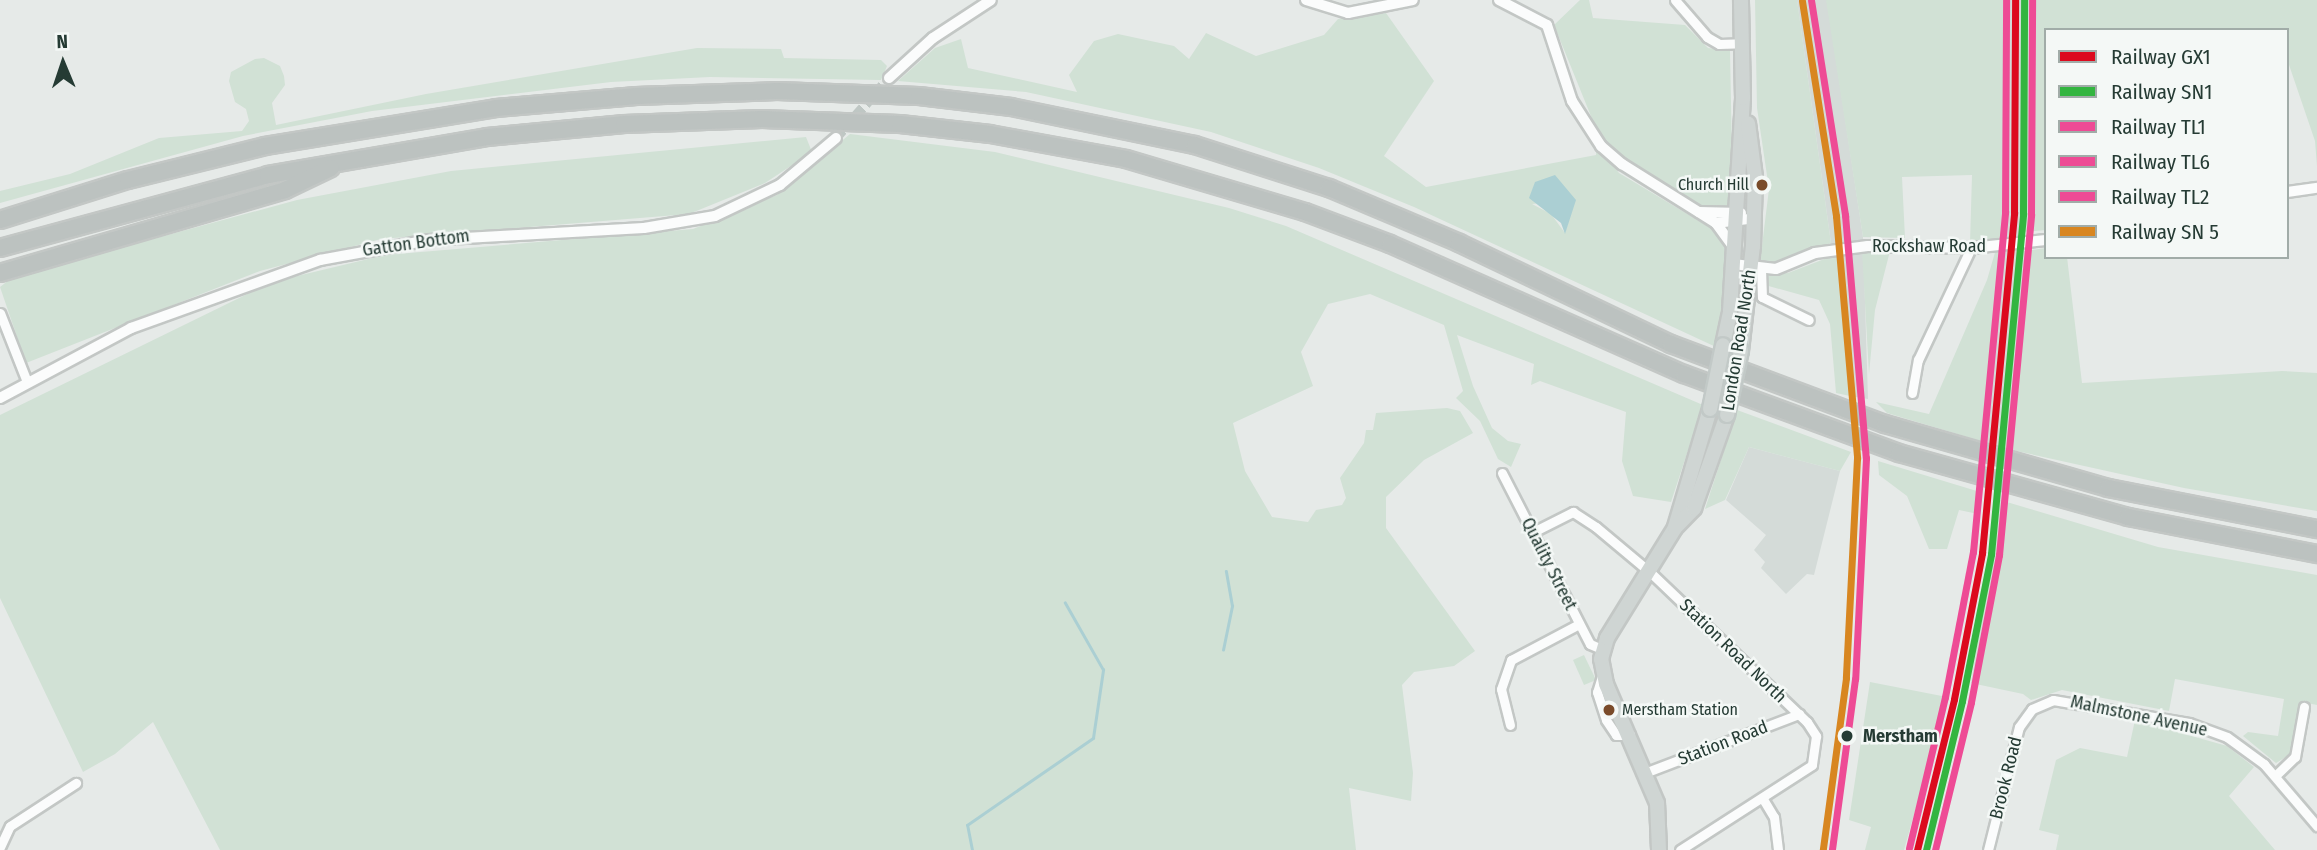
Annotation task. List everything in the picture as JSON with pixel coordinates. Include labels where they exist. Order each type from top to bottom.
[{"type":"highway","points":[[0,220],[128,180],[265,146],[496,108],[636,96],[777,91],[907,96],[1011,107],[1195,145],[1329,188],[1459,243],[1671,344],[1896,428],[2086,482],[2317,529]]},
{"type":"highway","points":[[0,248],[200,191],[349,159],[568,129],[762,119],[945,128],[1081,149],[1216,182],[1346,227],[1684,374],[1899,453],[2128,517],[2317,554]]},
{"type":"highway","points":[[0,273],[285,190],[349,159]]},
{"type":"main road","name":"London Road North","points":[[1602,649],[1651,573],[1675,528],[1710,409],[1723,345],[1733,264],[1743,98],[1741,0]]},
{"type":"main road","name":"London Road North","points":[[1675,528],[1694,508],[1706,485],[1727,415],[1756,268],[1754,163],[1743,98]]},
{"type":"main road","points":[[1602,649],[1603,674],[1647,772],[1659,816],[1659,850]]},
{"type":"street","points":[[889,78],[933,38],[991,0]]},
{"type":"street","points":[[1306,0],[1357,13],[1413,0]]},
{"type":"street","points":[[1499,0],[1547,25],[1572,101],[1601,146],[1644,182],[1716,223],[1734,248]]},
{"type":"street","points":[[1675,0],[1707,37],[1719,44],[1742,43]]},
{"type":"street","name":"Gatton Bottom","points":[[0,398],[27,382],[183,307],[260,278],[352,252],[456,237],[667,226],[715,216],[780,185],[836,138]]},
{"type":"street","points":[[2289,192],[2317,188]]},
{"type":"street","points":[[1699,212],[1754,218]]},
{"type":"street","points":[[1716,223],[1736,217]]},
{"type":"street","name":"Rockshaw Road","points":[[1733,264],[1756,268],[1786,267],[1828,251],[1868,246],[1971,248],[2044,240]]},
{"type":"street","points":[[1912,393],[1918,359],[1971,248]]},
{"type":"street","points":[[1756,268],[1762,297],[1809,320]]},
{"type":"street","points":[[0,313],[27,382]]},
{"type":"street","name":"Quality Street","points":[[1502,473],[1590,644],[1602,649]]},
{"type":"street","name":"Station Road North","points":[[1533,532],[1573,512],[1651,573],[1799,714],[1814,732],[1812,765],[1763,799]]},
{"type":"street","points":[[1510,725],[1501,689],[1511,660],[1579,624]]},
{"type":"street","name":"Malmstone Avenue","points":[[2032,709],[2067,699],[2189,723],[2227,737],[2275,776],[2317,826]]},
{"type":"street","points":[[2275,776],[2295,757],[2304,707]]},
{"type":"street","name":"Brook Road","points":[[1988,850],[2019,727],[2032,709]]},
{"type":"street","name":"Station Road","points":[[1647,772],[1799,714]]},
{"type":"street","points":[[0,847],[10,826],[76,783]]},
{"type":"street","points":[[1680,850],[1763,799],[1774,817],[1777,850]]},
{"type":"shaded area","points":[[1797,0],[1827,0],[1863,237],[1868,399],[1850,396],[1840,253],[1831,243]]},
{"type":"shaded area","points":[[2004,0],[2027,0],[2028,145],[2024,251],[2003,448],[1984,442],[2003,237]]},
{"type":"shaded area","points":[[1749,447],[1840,471],[1814,575],[1807,574],[1786,594],[1761,568],[1765,562],[1754,550],[1766,535],[1726,500]]},
{"type":"green space","points":[[1580,0],[1589,0],[1593,18],[1685,25],[1708,48],[1730,51],[1733,206],[1697,206],[1625,166],[1597,131],[1554,25]]},
{"type":"green space","points":[[1755,0],[1797,0],[1831,243],[1780,262],[1760,262],[1769,189],[1757,108]]},
{"type":"green space","points":[[1826,0],[2004,0],[2003,237],[1970,243],[1972,175],[1902,177],[1905,238],[1863,237]]},
{"type":"green space","points":[[2027,0],[2317,0],[2317,166],[2315,141],[2289,65],[2289,28],[2044,28],[2044,230],[2024,232]]},
{"type":"green space","points":[[1386,13],[1434,81],[1384,156],[1426,187],[1596,155],[1597,145],[1619,173],[1709,227],[1729,249],[1716,347],[1414,207],[1319,168],[1211,132],[1026,92],[898,81],[935,48],[961,39],[968,68],[1077,92],[1069,75],[1094,41],[1118,34],[1174,46],[1189,59],[1206,33],[1256,56],[1324,35],[1338,19]],"holes":[[[1575,200],[1565,233],[1551,214],[1532,204]]]},
{"type":"green space","points":[[697,48],[781,49],[784,58],[881,60],[887,66],[881,80],[710,77],[611,82],[372,111],[243,136],[0,203],[0,191],[70,174],[159,138],[242,131],[249,121],[246,109],[235,102],[229,81],[231,72],[255,59],[264,58],[280,66],[284,76],[285,85],[272,103],[276,125],[426,94]]},
{"type":"green space","points":[[850,134],[995,152],[1229,208],[1286,226],[1703,405],[1671,502],[1633,496],[1622,461],[1626,412],[1540,381],[1531,385],[1534,364],[1457,335],[1473,386],[1492,428],[1508,441],[1521,444],[1511,467],[1498,459],[1480,421],[1456,398],[1463,391],[1444,325],[1370,294],[1328,304],[1301,352],[1313,386],[1233,423],[1245,471],[1272,517],[1308,522],[1316,510],[1342,505],[1346,498],[1340,478],[1364,443],[1366,430],[1373,430],[1376,413],[1447,408],[1460,411],[1473,433],[1424,460],[1386,497],[1386,528],[1475,651],[1454,666],[1414,672],[1402,685],[1413,773],[1411,801],[1349,788],[1356,850],[220,850],[153,722],[115,754],[83,772],[0,598],[0,415],[272,282],[385,255],[693,229],[777,195]]},
{"type":"green space","points":[[806,137],[812,152],[765,183],[689,214],[381,239],[260,271],[26,363],[0,287],[9,280],[61,264],[297,200],[451,171]]},
{"type":"green space","points":[[2044,248],[2044,259],[2067,259],[2082,383],[2282,371],[2317,373],[2317,511],[2184,488],[2003,448],[2024,251]]},
{"type":"green space","points":[[1996,249],[2002,254],[1998,319],[1984,442],[1887,413],[1876,402],[1929,414],[1987,280]]},
{"type":"green space","points":[[1862,250],[1890,251],[1875,310],[1869,374]]},
{"type":"green space","points":[[1840,253],[1850,396],[1836,393],[1830,324],[1819,300],[1765,285],[1768,274],[1788,273]]},
{"type":"green space","points":[[1737,410],[1851,452],[1840,471],[1749,447],[1725,500],[1705,509]]},
{"type":"green space","points":[[1878,461],[1980,492],[1978,514],[1959,510],[1947,549],[1929,549],[1907,496],[1879,475]]},
{"type":"green space","points":[[2000,500],[2158,547],[2317,575],[2317,705],[2302,702],[2291,754],[2276,763],[2243,736],[2248,732],[2278,736],[2284,699],[2175,679],[2169,711],[2062,690],[2031,700],[2023,694],[1971,683]]},
{"type":"green space","points":[[1584,655],[1596,680],[1584,685],[1573,660]]},
{"type":"green space","points":[[1870,682],[1947,697],[1904,850],[1865,850],[1871,827],[1849,820]]},
{"type":"green space","points":[[2135,720],[2227,746],[2254,767],[2229,796],[2275,850],[2056,850],[2059,835],[2039,830],[2056,760],[2080,748],[2127,757]]},
{"type":"water","points":[[1555,175],[1576,200],[1565,234],[1561,223],[1529,198],[1535,182]]},
{"type":"waterway","points":[[1223,650],[1232,606],[1226,572]]},
{"type":"waterway","points":[[972,850],[967,825],[1093,738],[1103,670],[1065,603]]},
{"type":"tunnel","points":[[836,138],[889,78]]},
{"type":"rail line","name":"TL2","points":[[1811,0],[1845,215],[1866,458],[1855,679],[1832,850]]},
{"type":"rail line","name":"TL1","points":[[1909,848],[1945,697],[1973,552],[2005,212],[2006,0]]},
{"type":"rail line","name":"GX1","points":[[1917,850],[1954,699],[1982,553],[2014,212],[2015,0]]},
{"type":"rail line","name":"SN1","points":[[1926,850],[1962,701],[1991,554],[2023,213],[2024,0]]},
{"type":"rail line","name":"TL6","points":[[1935,850],[1971,702],[1999,555],[2031,214],[2032,0]]},
{"type":"transit line","points":[[1802,1],[1836,216],[1857,458],[1846,678],[1823,849]]},
{"type":"place","name":"Church Hill","points":[[1762,185]]},
{"type":"place","name":"Merstham Station","points":[[1609,710]]},
{"type":"place","name":"Merstham","points":[[1847,736]]}]
